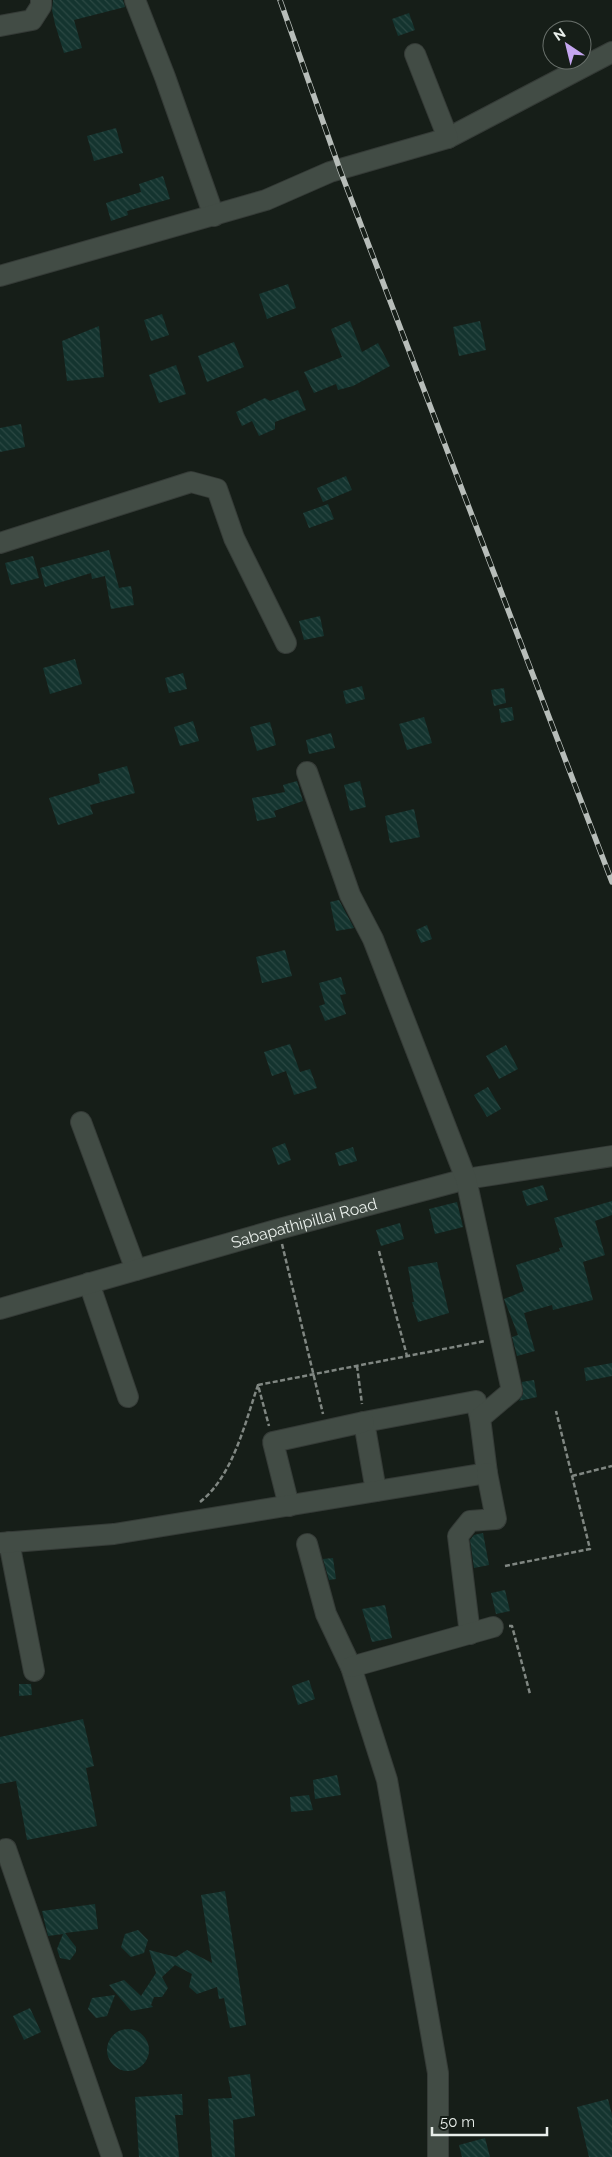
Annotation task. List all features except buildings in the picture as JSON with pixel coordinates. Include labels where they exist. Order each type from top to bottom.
[{"type":"street","points":[[0,26],[32,20],[41,6],[41,0]]},
{"type":"street","points":[[135,0],[165,77],[214,216]]},
{"type":"street","points":[[0,276],[266,200],[330,172],[448,138],[612,52]]},
{"type":"street","points":[[415,54],[448,138]]},
{"type":"street","points":[[0,543],[191,482],[217,489],[234,538],[286,643]]},
{"type":"street","points":[[307,772],[350,895],[373,939],[466,1179],[512,1391],[480,1418]]},
{"type":"street","points":[[81,1122],[136,1270]]},
{"type":"street","name":"Sabapathipillai Road","points":[[0,1309],[279,1229],[466,1179],[612,1156]]},
{"type":"street","points":[[90,1283],[128,1396]]},
{"type":"street","points":[[289,1506],[273,1442],[364,1422],[476,1401],[496,1519],[470,1521],[458,1536],[470,1634]]},
{"type":"street","points":[[364,1422],[376,1491]]},
{"type":"street","points":[[34,1671],[4,1542],[114,1534],[487,1473]]},
{"type":"street","points":[[307,1544],[326,1614],[352,1666],[387,1780],[438,2073],[438,2157]]},
{"type":"street","points":[[352,1666],[493,1628]]},
{"type":"street","points":[[6,1849],[112,2157]]},
{"type":"path","points":[[279,1229],[327,1430]]},
{"type":"path","points":[[379,1251],[407,1356]]},
{"type":"path","points":[[258,1385],[500,1338]]},
{"type":"path","points":[[357,1366],[364,1422]]},
{"type":"path","points":[[258,1385],[273,1442]]},
{"type":"path","points":[[193,1507],[208,1495],[234,1456],[258,1385]]},
{"type":"path","points":[[505,1566],[590,1549],[556,1411]]},
{"type":"path","points":[[572,1476],[612,1466]]},
{"type":"path","points":[[493,1628],[512,1626],[530,1694]]},
{"type":"railway","points":[[280,0],[340,170],[612,882]]}]
